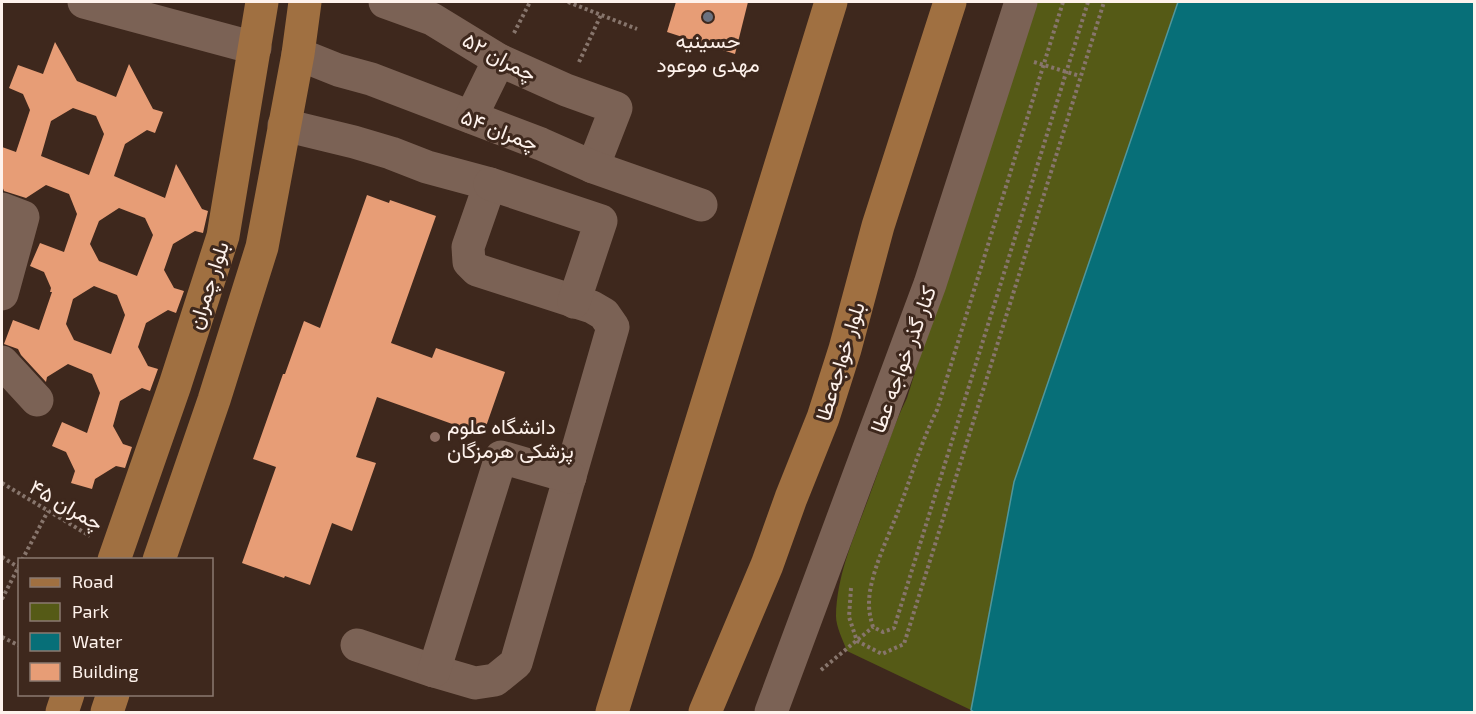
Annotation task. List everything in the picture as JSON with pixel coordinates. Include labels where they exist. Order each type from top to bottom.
[{"type":"main road","name":"بلوار چمران","points":[[116,555],[175,385],[223,236],[262,2]]},
{"type":"main road","name":"بلوار چمران","points":[[160,558],[214,400],[262,247],[298,54],[305,2]]},
{"type":"main road","points":[[612,712],[831,2]]},
{"type":"main road","name":"بلوار خواجه‌عطا","points":[[705,712],[767,565],[823,418],[845,349],[940,11]]},
{"type":"main road","points":[[255,48],[298,54]]},
{"type":"main road","points":[[175,385],[214,400]]},
{"type":"main road","points":[[62,712],[67,696]]},
{"type":"main road","points":[[107,712],[112,696]]},
{"type":"street","points":[[84,2],[185,15],[255,48]]},
{"type":"street","name":"چمران ۵۲","points":[[385,2],[432,18],[499,60],[566,90],[616,108],[594,167]]},
{"type":"street","name":"کنار گذر خواجه عطا","points":[[771,712],[930,285],[1021,2]]},
{"type":"street","name":"چمران ۵۴","points":[[298,54],[338,70],[371,79],[541,144],[594,167],[701,205]]},
{"type":"street","points":[[471,117],[499,60]]},
{"type":"street","points":[[284,125],[391,153],[427,167],[490,184],[602,221],[574,302]]},
{"type":"street","points":[[357,645],[475,683],[495,680],[516,663],[570,477],[613,327],[604,314],[592,307],[477,270],[469,262],[468,247],[490,184]]},
{"type":"street","points":[[2,209],[23,217],[2,294]]},
{"type":"street","points":[[2,362],[37,400]]},
{"type":"street","points":[[434,671],[501,457],[570,477]]},
{"type":"path","points":[[568,2],[637,29]]},
{"type":"path","points":[[1063,2],[937,410],[925,434],[900,507],[880,556],[870,590],[869,615],[873,627],[883,632],[894,628],[1088,2]]},
{"type":"path","points":[[904,644],[1104,2]]},
{"type":"path","points":[[566,90],[601,15]]},
{"type":"path","points":[[1004,53],[1080,76]]},
{"type":"path","name":"چمران ۴۵","points":[[2,483],[116,555]]},
{"type":"path","points":[[23,558],[48,511]]},
{"type":"path","points":[[2,557],[18,565]]},
{"type":"path","points":[[2,599],[18,568]]},
{"type":"path","points":[[820,671],[873,627]]},
{"type":"path","points":[[2,637],[18,645]]},
{"type":"green space","points":[[1030,2],[1178,2],[1014,482],[971,710],[847,651],[836,620],[837,600],[843,569],[853,540],[891,434],[907,398]]},
{"type":"water","points":[[1178,2],[1474,2],[1474,712],[974,712],[971,710],[1014,482]]},
{"type":"building","name":"حسینیه مهدی موعود","points":[[676,2],[748,2],[735,54],[667,32]]},
{"type":"building","points":[[55,42],[77,81],[116,97],[129,64],[153,109],[163,112],[155,133],[147,130],[125,144],[114,176],[165,198],[176,164],[202,209],[208,211],[203,233],[195,231],[173,244],[164,270],[174,288],[184,291],[176,313],[168,310],[146,323],[138,347],[148,366],[158,369],[150,391],[142,388],[120,401],[113,426],[123,444],[132,447],[125,468],[116,466],[95,479],[92,489],[71,483],[75,471],[66,452],[52,446],[62,422],[87,433],[100,393],[92,374],[68,364],[47,377],[46,382],[18,349],[4,344],[13,320],[39,330],[52,292],[50,292],[51,288],[44,272],[30,266],[40,243],[64,252],[77,214],[69,194],[46,185],[26,198],[4,191],[2,186],[2,147],[16,152],[30,110],[23,94],[9,88],[18,65],[43,74]],"holes":[[[73,108],[96,116],[104,134],[89,175],[41,156],[51,121]],[[119,208],[145,218],[153,235],[137,276],[99,261],[90,244],[99,221]],[[94,286],[117,295],[125,315],[111,354],[74,340],[66,324],[73,299]]]},
{"type":"building","points":[[367,195],[389,203],[390,200],[436,216],[391,343],[432,358],[436,348],[505,372],[483,435],[377,397],[356,457],[376,463],[352,531],[332,523],[310,585],[242,563],[276,467],[253,459],[304,321],[320,328]]},
{"type":"place","name":"حسینیه مهدی موعود","points":[[708,17]]},
{"type":"place","name":"دانشگاه علوم پزشکی هرمزگان","points":[[435,437]]}]
